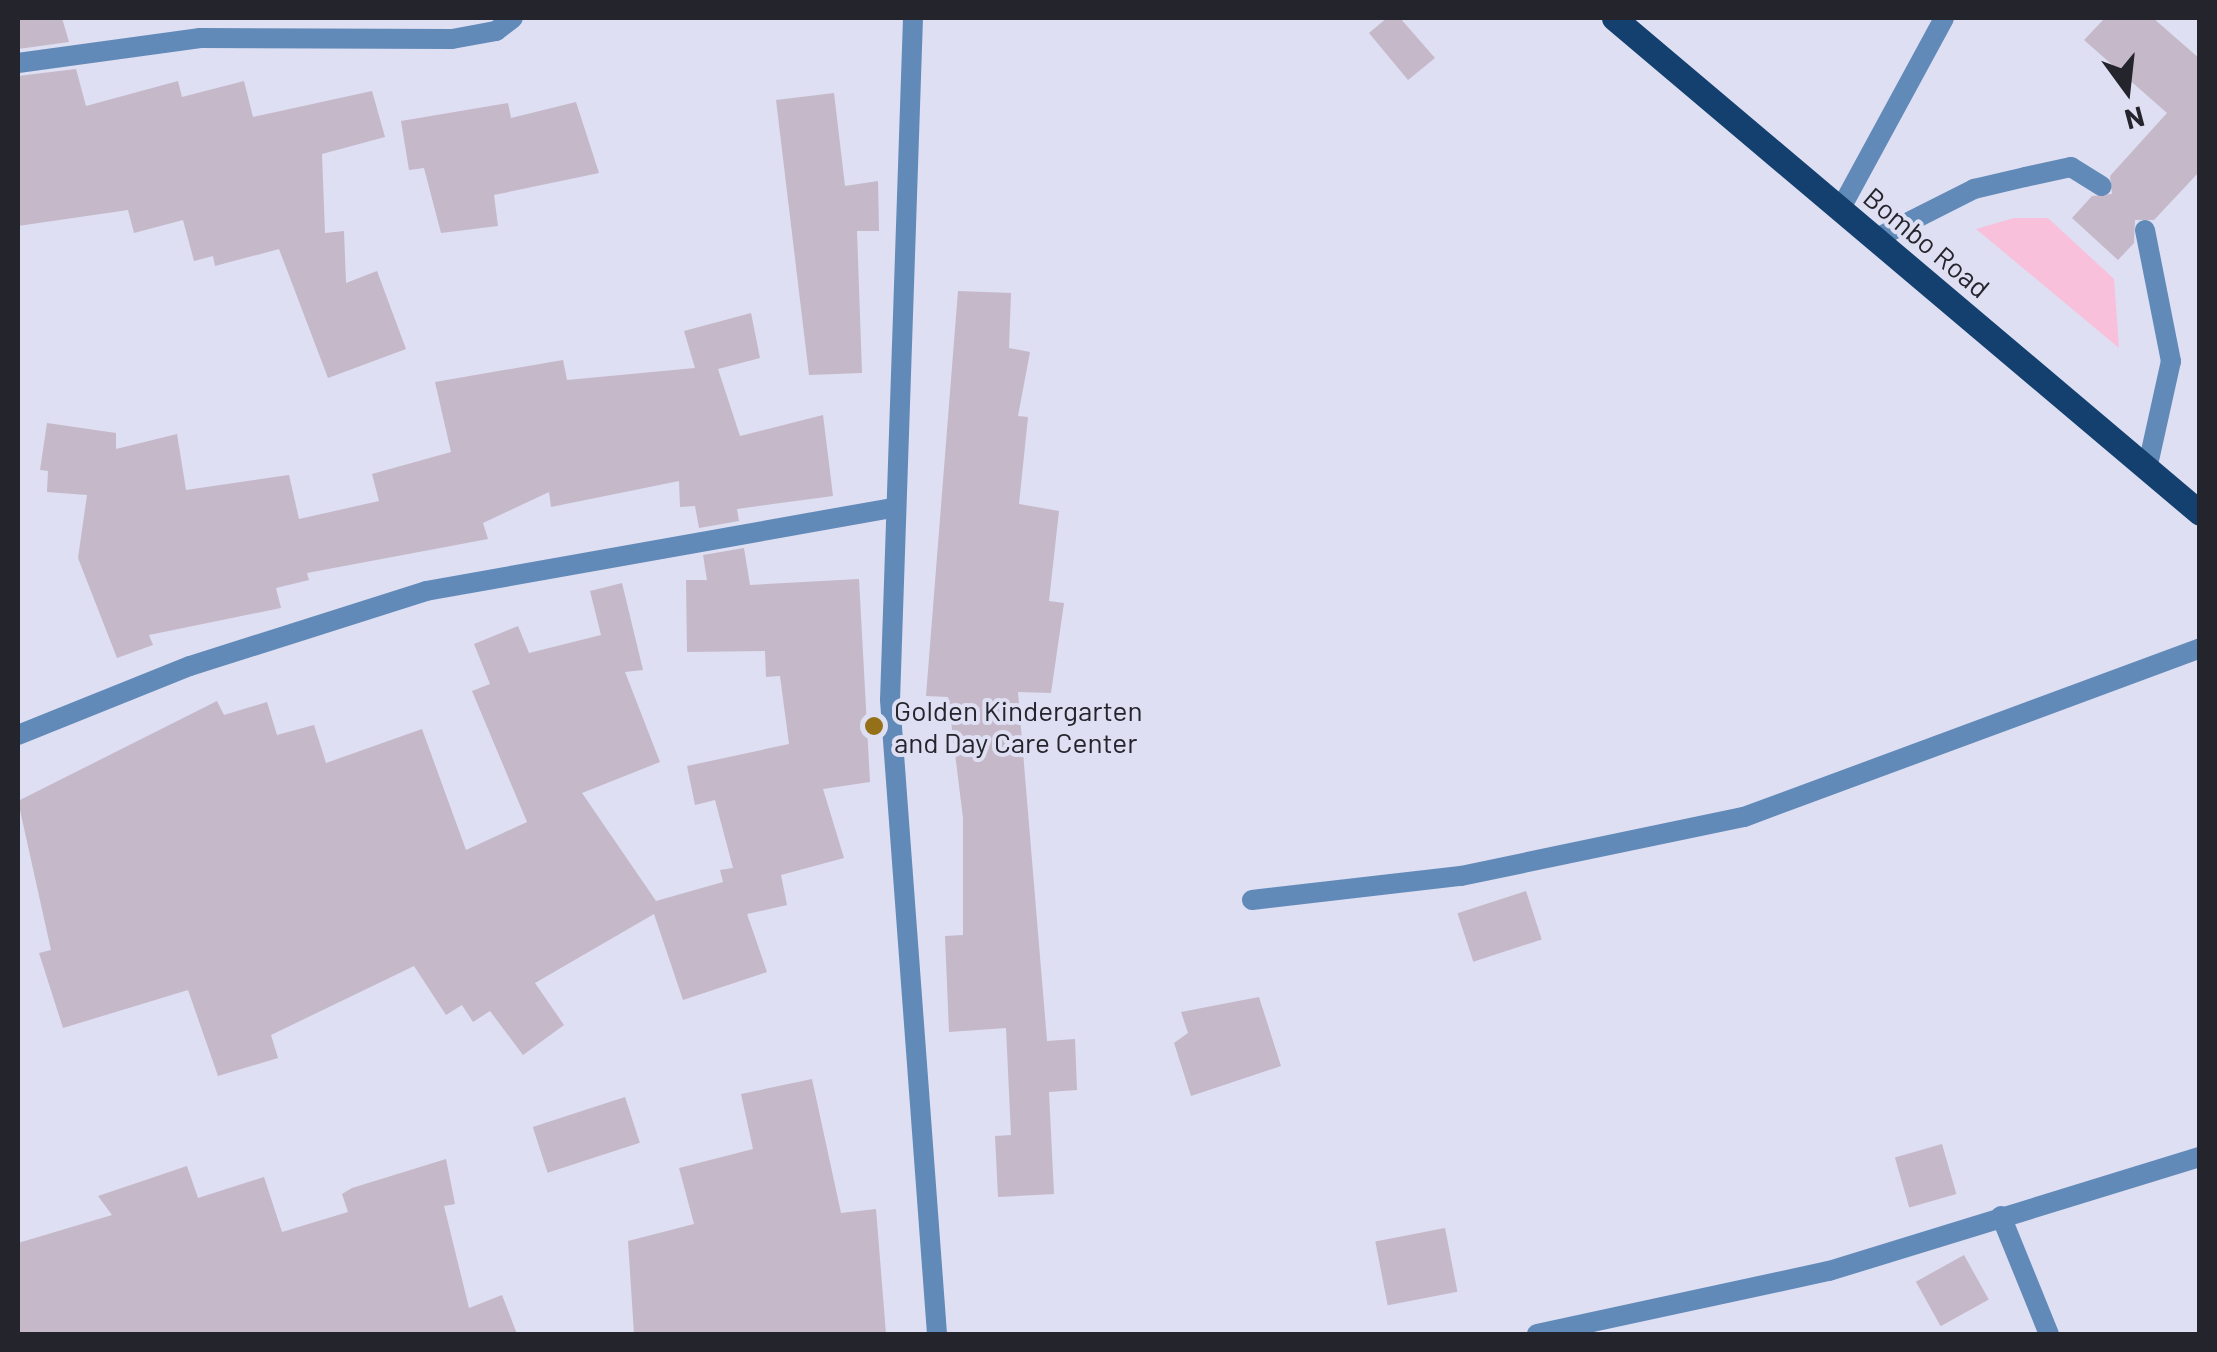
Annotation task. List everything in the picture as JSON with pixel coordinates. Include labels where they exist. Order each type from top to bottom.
[{"type":"main road","name":"Bombo Road","points":[[1614,18],[2200,513]]},
{"type":"street","points":[[18,63],[200,38],[452,38],[496,31],[512,18]]},
{"type":"street","points":[[913,18],[891,508],[890,700],[936,1334]]},
{"type":"street","points":[[1841,208],[1944,18]]},
{"type":"street","points":[[1876,238],[1974,190],[2024,176],[2071,167],[2101,186]]},
{"type":"street","points":[[2145,230],[2170,361],[2147,469]]},
{"type":"street","points":[[18,735],[190,666],[426,592],[891,508]]},
{"type":"street","points":[[1252,900],[1461,876],[1744,817],[2200,648]]},
{"type":"street","points":[[1537,1334],[1829,1272],[2200,1157]]},
{"type":"street","points":[[2000,1216],[2050,1334]]},
{"type":"shaded area","points":[[2014,218],[2048,218],[2114,279],[2119,348],[1976,229]]},
{"type":"building","points":[[18,18],[62,18],[69,42],[18,49]]},
{"type":"building","points":[[1387,18],[1400,18],[1435,58],[1408,80],[1369,33]]},
{"type":"building","points":[[2105,18],[2153,18],[2200,59],[2200,171],[2154,220],[2135,220],[2134,243],[2118,260],[2072,218],[2092,196],[2112,194],[2110,176],[2167,113],[2084,40]]},
{"type":"building","points":[[76,69],[86,106],[178,81],[182,97],[244,81],[253,117],[372,91],[385,137],[322,154],[325,233],[344,231],[346,283],[377,271],[406,349],[328,378],[279,249],[215,266],[213,256],[194,261],[183,220],[134,233],[128,210],[18,226],[18,76]]},
{"type":"building","points":[[834,93],[845,186],[878,181],[879,231],[857,231],[862,373],[809,375],[776,100]]},
{"type":"building","points":[[576,102],[599,173],[494,195],[498,226],[441,233],[424,168],[409,170],[401,121],[508,103],[511,118]]},
{"type":"building","points":[[958,291],[1011,293],[1009,348],[1030,352],[1018,416],[1028,417],[1019,504],[1059,511],[1049,601],[1064,603],[1051,693],[1018,692],[1047,1041],[1075,1039],[1077,1090],[1049,1092],[1054,1194],[998,1197],[995,1136],[1011,1135],[1006,1028],[949,1032],[945,936],[963,935],[963,818],[948,697],[926,696]]},
{"type":"building","points":[[751,313],[760,358],[718,369],[740,436],[823,415],[833,496],[737,509],[739,521],[699,528],[695,506],[680,507],[679,481],[551,507],[549,492],[483,523],[488,539],[307,573],[309,580],[276,588],[281,608],[149,635],[153,645],[117,658],[78,558],[87,495],[47,492],[48,471],[40,470],[47,423],[116,433],[116,449],[177,434],[186,490],[289,475],[299,519],[379,501],[372,474],[451,452],[435,382],[563,360],[567,380],[695,368],[684,331]]},
{"type":"building","points":[[744,548],[750,585],[859,579],[870,782],[823,789],[844,858],[781,875],[787,905],[747,914],[767,972],[683,1000],[654,914],[535,983],[564,1025],[523,1055],[490,1011],[473,1022],[462,1005],[446,1015],[414,966],[271,1035],[278,1058],[218,1076],[188,990],[63,1028],[39,953],[51,950],[18,801],[217,701],[224,715],[267,702],[277,735],[314,725],[326,763],[422,729],[466,850],[527,822],[472,691],[490,684],[474,644],[518,626],[529,653],[601,635],[590,591],[622,583],[643,670],[625,672],[660,762],[582,793],[656,901],[723,882],[720,870],[733,868],[715,800],[695,805],[687,766],[789,744],[780,676],[766,677],[765,651],[687,652],[686,580],[707,580],[703,555]]},
{"type":"building","points":[[1526,891],[1542,940],[1473,962],[1458,913]]},
{"type":"building","points":[[1259,997],[1281,1066],[1191,1096],[1174,1043],[1188,1033],[1181,1012]]},
{"type":"building","points":[[812,1079],[841,1213],[876,1209],[886,1334],[634,1334],[628,1241],[694,1224],[679,1168],[753,1149],[741,1094]]},
{"type":"building","points":[[625,1097],[640,1143],[548,1173],[533,1127]]},
{"type":"building","points":[[1942,1144],[1956,1194],[1909,1207],[1895,1158]]},
{"type":"building","points":[[446,1159],[455,1204],[444,1206],[469,1308],[502,1295],[517,1334],[18,1334],[18,1243],[112,1215],[98,1196],[187,1166],[198,1198],[264,1177],[282,1232],[348,1212],[342,1194],[352,1188]]},
{"type":"building","points":[[1445,1228],[1457,1292],[1388,1305],[1375,1242]]},
{"type":"building","points":[[1964,1255],[1989,1300],[1941,1326],[1916,1282]]},
{"type":"place","name":"Golden Kindergarten and Day Care Center","points":[[874,726]]}]
